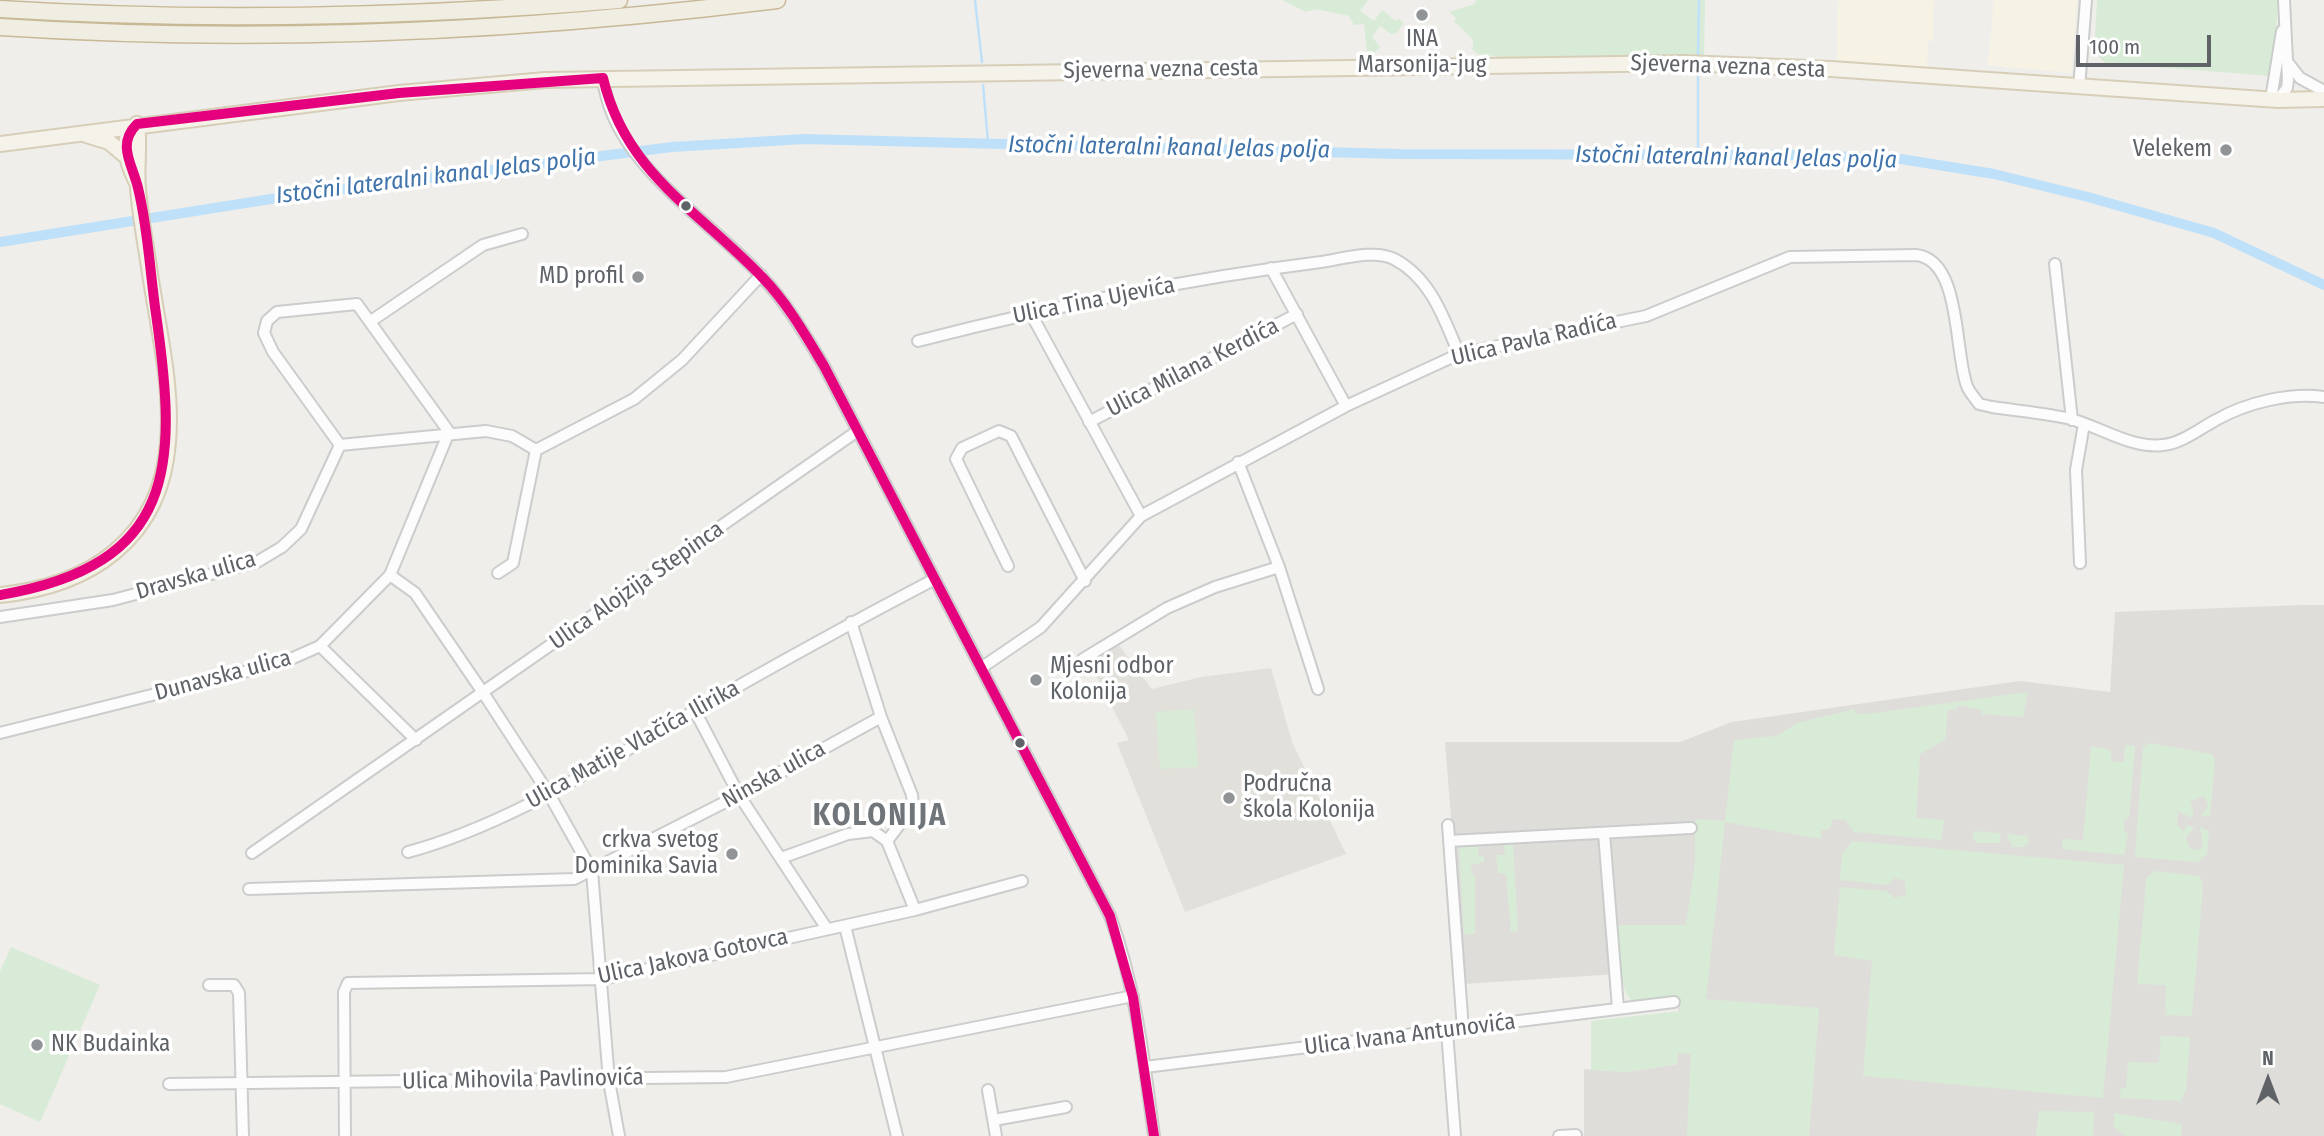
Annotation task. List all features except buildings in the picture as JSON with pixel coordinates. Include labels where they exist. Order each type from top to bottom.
[{"type":"highway","points":[[0,9],[92,15],[419,15],[619,0]]},
{"type":"highway","points":[[0,27],[95,33],[410,32],[659,15],[777,0]]},
{"type":"main road","name":"Sjeverna vezna cesta","points":[[0,144],[137,124],[399,93],[603,78],[1685,63],[1817,69],[2274,100],[2324,99]]},
{"type":"main road","points":[[137,124],[128,133],[127,157],[138,186]]},
{"type":"main road","points":[[0,595],[63,584],[99,565],[141,523],[153,502],[165,463],[169,418],[138,186],[137,124]]},
{"type":"main road","points":[[79,133],[109,142],[127,157]]},
{"type":"street","points":[[2079,88],[2087,0]]},
{"type":"street","points":[[2274,100],[2287,88],[2289,64],[2284,0]]},
{"type":"street","points":[[2274,100],[2285,15]]},
{"type":"street","points":[[2289,64],[2300,78],[2324,90]]},
{"type":"street","points":[[603,78],[612,115],[646,165],[761,275],[783,300],[803,330],[935,579],[1110,916],[1125,958],[1133,996],[1154,1136]]},
{"type":"street","points":[[371,321],[483,245],[522,234]]},
{"type":"street","name":"Ulica Tina Ujevića","points":[[918,341],[1030,312],[1271,268],[1374,256],[1393,258],[1433,293],[1459,354]]},
{"type":"street","name":"Ulica Pavla Radića","points":[[981,668],[1041,627],[1141,516],[1346,406],[1459,354],[1646,316],[1790,257],[1925,256],[1945,278],[1967,386],[1979,404],[2071,420]]},
{"type":"street","points":[[2055,264],[2071,420],[2138,443],[2163,445],[2188,437],[2218,418],[2260,403],[2291,396],[2324,397]]},
{"type":"street","points":[[1271,268],[1346,406]]},
{"type":"street","points":[[536,450],[634,400],[682,360],[761,275]]},
{"type":"street","points":[[449,432],[357,304],[277,312],[267,321],[264,333],[273,352],[340,445],[449,432],[486,431],[512,436],[536,450]]},
{"type":"street","points":[[1030,312],[1141,516]]},
{"type":"street","name":"Ulica Milana Kerdića","points":[[1089,422],[1297,314]]},
{"type":"street","points":[[2080,563],[2076,470],[2084,424]]},
{"type":"street","points":[[1008,566],[956,459],[962,448],[999,431],[1011,436],[1085,581]]},
{"type":"street","name":"Dunavska ulica","points":[[0,733],[284,662],[320,646],[390,575],[449,432]]},
{"type":"street","name":"Ulica Alojzija Stepinca","points":[[252,853],[484,694],[856,432]]},
{"type":"street","name":"Dravska ulica","points":[[0,617],[113,600],[257,562],[282,547],[301,529],[340,445]]},
{"type":"street","points":[[498,573],[513,563],[536,450]]},
{"type":"street","points":[[1238,462],[1279,567],[1318,689]]},
{"type":"street","points":[[1083,659],[1167,608],[1216,587],[1279,567]]},
{"type":"street","points":[[390,575],[415,593],[484,694],[549,794],[592,871],[603,979],[609,1081],[619,1136]]},
{"type":"street","name":"Ulica Matije Vlačića Ilirika","points":[[408,852],[450,840],[549,794],[851,622],[935,579]]},
{"type":"street","points":[[851,622],[881,717],[912,795],[913,807],[887,841]]},
{"type":"street","points":[[320,646],[416,740]]},
{"type":"street","points":[[695,711],[740,795],[827,929]]},
{"type":"street","name":"Ninska ulica","points":[[250,889],[574,879],[740,795],[881,717]]},
{"type":"street","points":[[1448,825],[1463,1030]]},
{"type":"street","points":[[1449,841],[1691,828]]},
{"type":"street","points":[[781,858],[848,834],[873,831],[887,841],[915,910]]},
{"type":"street","points":[[1604,833],[1618,1008]]},
{"type":"street","name":"Ulica Jakova Gotovca","points":[[346,1082],[344,992],[348,983],[603,979],[915,910],[1022,881]]},
{"type":"street","points":[[845,926],[897,1136]]},
{"type":"street","points":[[209,985],[234,985],[239,993],[243,1136]]},
{"type":"street","name":"Ulica Mihovila Pavlinovića","points":[[169,1084],[609,1081],[726,1077],[1133,996]]},
{"type":"street","name":"Ulica Ivana Antunovića","points":[[1145,1067],[1674,1002]]},
{"type":"street","points":[[1447,1031],[1455,1136]]},
{"type":"street","points":[[345,1136],[346,1082]]},
{"type":"street","points":[[988,1090],[996,1136]]},
{"type":"street","points":[[993,1120],[1066,1107]]},
{"type":"street","points":[[1559,1136],[1576,1135]]},
{"type":"shaded area","points":[[1838,0],[1934,0],[1933,41],[1928,41],[1927,67],[1837,60]]},
{"type":"shaded area","points":[[1994,0],[2077,0],[2071,73],[1988,65]]},
{"type":"shaded area","points":[[2324,605],[2324,1136],[1584,1136],[1584,1069],[1627,1072],[1677,1064],[1679,970],[1464,984],[1445,742],[1680,742],[1732,722],[2020,681],[2110,692],[2115,612]]},
{"type":"shaded area","name":"Područna škola Kolonija","points":[[1119,645],[1152,689],[1201,677],[1271,668],[1292,742],[1346,854],[1185,912],[1117,743],[1129,740],[1089,662]]},
{"type":"green space","points":[[1282,0],[1368,0],[1360,11],[1374,21],[1382,10],[1396,21],[1398,19],[1404,22],[1397,33],[1391,34],[1380,26],[1372,37],[1380,47],[1368,60],[1364,24],[1354,25],[1349,16],[1316,9],[1306,12]]},
{"type":"green space","points":[[1476,0],[1705,0],[1704,57],[1509,58],[1477,54],[1470,47],[1473,47],[1473,40],[1449,12],[1475,4]]},
{"type":"green space","points":[[2097,0],[2279,0],[2271,76],[2105,63],[2094,52]]},
{"type":"green space","points":[[2028,692],[2023,717],[1982,714],[1982,710],[1957,705],[1957,709],[1948,710],[1945,740],[1920,754],[1916,818],[1944,820],[1941,840],[1854,832],[1845,820],[1833,819],[1830,828],[1821,831],[1821,839],[1725,822],[1706,999],[1819,1008],[1809,1136],[1687,1136],[1691,1054],[1678,1053],[1677,1064],[1627,1072],[1591,1070],[1591,1021],[1680,1011],[1680,998],[1633,1001],[1628,996],[1621,978],[1618,925],[1686,925],[1695,863],[1695,819],[1725,821],[1734,740],[1776,736],[1797,723],[1854,709],[1856,714],[1874,713]]},
{"type":"green space","points":[[1194,709],[1198,767],[1160,769],[1156,712]]},
{"type":"green space","points":[[2149,743],[2212,754],[2215,761],[2210,815],[2200,817],[2208,806],[2204,796],[2190,801],[2194,811],[2192,818],[2178,811],[2177,825],[2183,831],[2188,825],[2194,828],[2186,837],[2189,848],[2198,850],[2203,846],[2200,827],[2209,831],[2207,854],[2198,862],[2135,857],[2143,747]]},
{"type":"green space","points":[[2125,745],[2135,746],[2129,817],[2124,821],[2124,829],[2128,834],[2124,855],[2063,849],[2062,839],[2083,840],[2091,746],[2111,750],[2111,761],[2124,762]]},
{"type":"green space","points":[[1974,831],[2000,833],[2001,843],[1977,843],[1972,837]]},
{"type":"green space","points":[[2007,834],[2027,836],[2029,843],[2023,847],[2012,847]]},
{"type":"green space","points":[[1852,841],[2124,865],[2103,1098],[1863,1076],[1872,961],[1834,955],[1840,887],[1886,891],[1895,898],[1906,894],[1905,881],[1895,878],[1888,885],[1840,880],[1842,855]]},
{"type":"green space","points":[[1513,844],[1518,931],[1511,932],[1506,874],[1498,873],[1496,855],[1505,855],[1504,845]]},
{"type":"green space","points":[[1478,846],[1478,856],[1484,856],[1484,862],[1471,865],[1472,875],[1475,875],[1475,934],[1464,934],[1459,847]]},
{"type":"green space","points":[[2154,871],[2200,876],[2203,886],[2192,1016],[2165,1015],[2166,985],[2137,984],[2146,883],[2147,877]]},
{"type":"green space","name":"NK Budainka","points":[[11,947],[100,985],[40,1122],[0,1104],[0,971]]},
{"type":"green space","points":[[2161,1036],[2190,1037],[2186,1090],[2181,1101],[2121,1098],[2120,1088],[2126,1088],[2128,1062],[2159,1063]]},
{"type":"green space","points":[[2039,1111],[2094,1112],[2093,1136],[2036,1136]]},
{"type":"green space","points":[[2114,1113],[2182,1124],[2181,1136],[2125,1136],[2114,1127]]},
{"type":"waterway","points":[[975,0],[982,62]]},
{"type":"waterway","points":[[1698,56],[1699,0]]},
{"type":"waterway","points":[[1698,72],[1698,154]]},
{"type":"waterway","points":[[983,85],[988,142]]},
{"type":"waterway","name":"Istočni lateralni kanal Jelas polja","points":[[0,242],[296,195],[672,147],[804,139],[1400,154],[1803,155],[1901,159],[1994,174],[2088,197],[2214,233],[2324,285]]},
{"type":"transit line","points":[[0,595],[58,581],[102,560],[133,533],[153,500],[163,462],[166,418],[163,368],[147,235],[127,147],[131,132],[137,124],[399,93],[603,78],[614,112],[629,141],[647,166],[781,298],[824,366],[1110,916],[1133,997],[1154,1136]]},
{"type":"place","name":"INA Marsonija-jug","points":[[1422,15]]},
{"type":"place","name":"Velekem","points":[[2226,150]]},
{"type":"place","name":"MD profil","points":[[638,277]]},
{"type":"place","name":"Mjesni odbor Kolonija","points":[[1036,680]]},
{"type":"place","name":"Područna škola Kolonija","points":[[1229,798]]},
{"type":"place","name":"crkva svetog Dominika Savia","points":[[732,854]]},
{"type":"place","name":"NK Budainka","points":[[37,1045]]},
{"type":"district","name":"KOLONIJA","points":[[880,817]]}]
